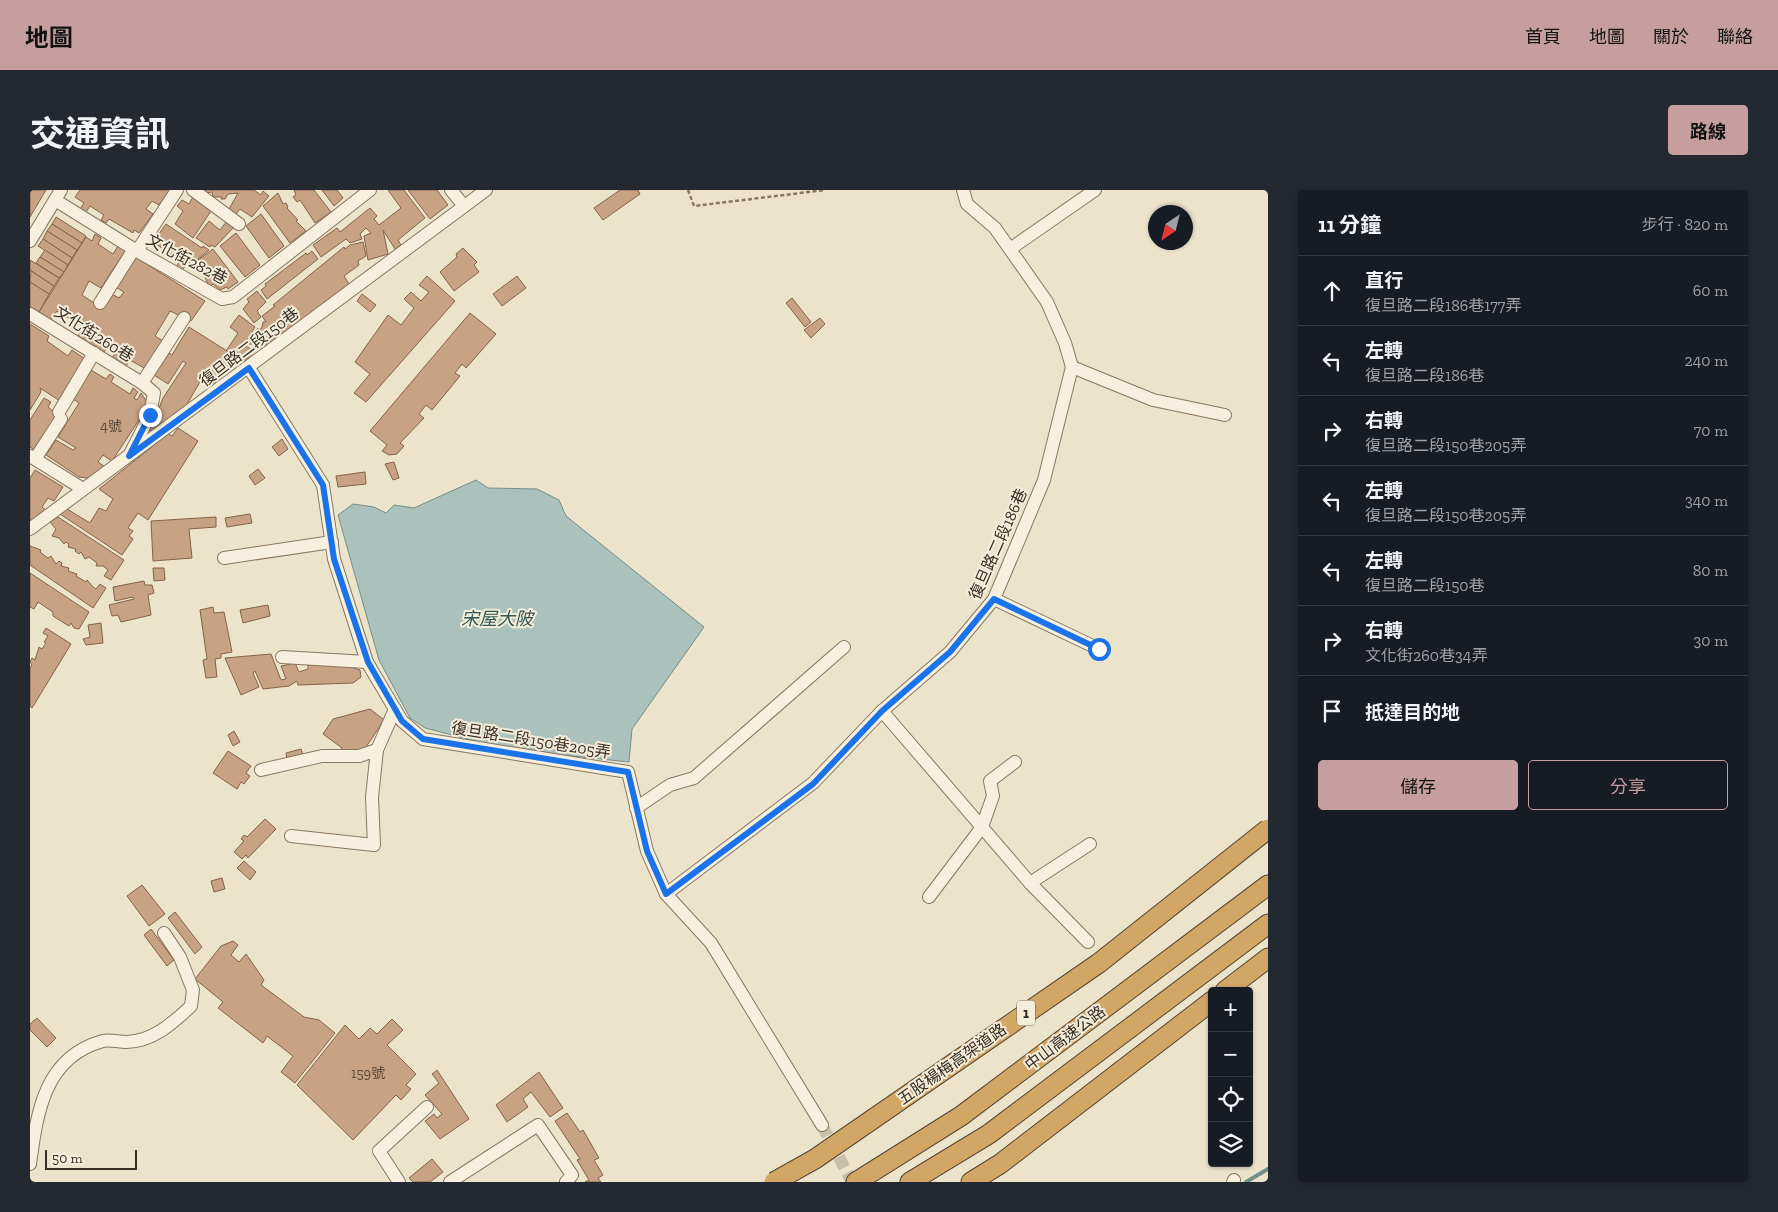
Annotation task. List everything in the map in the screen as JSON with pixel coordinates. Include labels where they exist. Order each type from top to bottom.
[{"type":"highway","name":"五股楊梅高架道路","points":[[774,1182],[815,1159],[1099,963],[1268,829]]},
{"type":"highway","name":"中山高速公路","points":[[856,1182],[961,1116],[1268,885]]},
{"type":"highway","name":"中山高速公路","points":[[910,1182],[989,1134],[1268,924]]},
{"type":"highway","points":[[1230,987],[1268,958]]},
{"type":"highway","points":[[971,1182],[1000,1164],[1208,1004]]},
{"type":"street","points":[[100,303],[178,190]]},
{"type":"street","points":[[193,190],[239,224]]},
{"type":"street","name":"文化街282巷","points":[[58,195],[136,250],[222,299],[233,296],[370,190]]},
{"type":"street","points":[[451,190],[464,206]]},
{"type":"street","name":"復旦路二段150巷","points":[[30,529],[486,190]]},
{"type":"street","points":[[963,190],[967,204],[995,228],[1047,302],[1065,343],[1072,366],[1153,400],[1225,415]]},
{"type":"street","points":[[1010,249],[1095,190]]},
{"type":"street","points":[[30,241],[58,195]]},
{"type":"street","name":"文化街260巷","points":[[30,314],[142,383]]},
{"type":"street","points":[[129,456],[150,415],[154,394],[142,383],[184,318]]},
{"type":"street","points":[[83,489],[32,458],[60,415],[94,353]]},
{"type":"street","name":"復旦路二段186巷","points":[[666,894],[813,784],[882,711],[950,652],[994,599],[1044,480],[1072,366]]},
{"type":"street","name":"復旦路二段150巷205弄","points":[[249,368],[323,485],[334,559],[368,662],[402,721],[423,739],[628,772],[647,851],[666,894],[711,943],[822,1125]]},
{"type":"street","points":[[224,558],[332,542]]},
{"type":"street","points":[[994,599],[1099,649]]},
{"type":"street","points":[[636,808],[670,785],[694,778],[844,647]]},
{"type":"street","points":[[282,657],[368,662]]},
{"type":"street","points":[[291,836],[374,845],[372,797],[378,750],[395,710]]},
{"type":"street","points":[[882,711],[1030,883],[1088,942]]},
{"type":"street","points":[[260,770],[322,756],[359,756],[378,750]]},
{"type":"street","points":[[929,897],[982,827],[993,796],[990,781],[1015,762]]},
{"type":"street","points":[[1030,883],[1090,844]]},
{"type":"street","points":[[30,1164],[40,1106],[47,1086],[63,1065],[82,1049],[105,1040],[126,1042],[142,1040],[170,1025],[192,1006],[193,990],[180,956],[164,933]]},
{"type":"street","points":[[399,1182],[379,1151],[427,1107]]},
{"type":"street","points":[[450,1182],[538,1125],[572,1174],[566,1182]]},
{"type":"path","points":[[688,190],[694,206],[825,190]]},
{"type":"water","name":"宋屋大陂","points":[[476,480],[488,488],[537,489],[559,500],[566,516],[704,627],[632,729],[629,762],[506,749],[425,728],[410,718],[379,660],[338,515],[353,504],[374,507],[386,513],[394,505],[414,508]]},
{"type":"building","points":[[30,190],[46,190],[30,217]]},
{"type":"building","points":[[80,190],[170,190],[159,205],[152,201],[146,209],[153,214],[139,233],[134,230],[133,233],[109,219],[106,223],[101,220],[104,215],[90,206],[86,212],[80,209],[84,203],[75,197]]},
{"type":"building","points":[[205,190],[254,190],[261,195],[263,191],[269,196],[252,217],[240,209],[236,214],[229,209],[238,193],[228,194],[225,199],[221,199],[222,197],[213,197],[212,192],[206,193]]},
{"type":"building","points":[[294,190],[314,190],[331,212],[315,223],[300,200],[297,202],[293,197],[296,195]]},
{"type":"building","points":[[322,190],[337,190],[343,198],[334,206]]},
{"type":"building","points":[[388,190],[404,190],[425,218],[398,240],[401,245],[395,249],[383,230],[388,254],[368,260],[364,236],[371,233],[366,228],[360,234],[362,239],[350,243],[346,239],[321,257],[313,245],[337,228],[340,232],[370,208],[377,216],[374,219],[379,225],[401,208]]},
{"type":"building","points":[[408,190],[437,190],[448,205],[430,219]]},
{"type":"building","points":[[620,190],[638,190],[640,194],[603,220],[594,208]]},
{"type":"building","points":[[278,193],[283,204],[286,203],[287,208],[298,220],[296,221],[306,231],[290,243],[263,206]]},
{"type":"building","points":[[193,197],[211,211],[193,238],[175,224],[183,211],[177,206],[182,200],[189,204]]},
{"type":"building","points":[[261,214],[284,246],[269,258],[246,226]]},
{"type":"building","points":[[56,217],[86,236],[82,243],[52,224]]},
{"type":"building","points":[[209,221],[220,230],[227,221],[234,227],[215,247],[211,245],[210,247],[196,238]]},
{"type":"building","points":[[52,224],[82,243],[77,250],[47,231]]},
{"type":"building","points":[[166,224],[202,248],[203,246],[209,250],[197,260],[192,260],[182,270],[176,267],[180,260],[153,242]]},
{"type":"building","points":[[47,231],[77,250],[72,258],[43,239]]},
{"type":"building","points":[[236,233],[260,265],[245,277],[220,246]]},
{"type":"building","points":[[95,234],[101,238],[98,244],[113,254],[118,246],[125,251],[101,288],[89,281],[82,295],[103,309],[112,294],[119,298],[124,292],[116,287],[134,256],[205,301],[191,321],[170,311],[155,336],[163,341],[144,368],[130,360],[126,366],[112,358],[118,349],[110,344],[104,352],[78,336],[84,327],[57,311],[51,320],[39,312],[86,237],[92,241]]},
{"type":"building","points":[[43,239],[72,258],[68,265],[38,246]]},
{"type":"building","points":[[363,242],[366,256],[358,261],[359,265],[344,276],[349,284],[261,350],[259,344],[249,344],[253,334],[258,328],[260,330],[263,322],[266,322],[262,316],[275,306],[273,305],[344,247],[345,249],[350,245]]},
{"type":"building","points":[[463,248],[477,262],[474,265],[479,272],[454,291],[440,272],[457,257],[456,254]]},
{"type":"building","points":[[213,249],[238,282],[228,289],[227,287],[220,290],[213,284],[209,287],[206,276],[197,261]]},
{"type":"building","points":[[45,250],[68,265],[64,272],[40,257]]},
{"type":"building","points":[[312,251],[318,259],[267,299],[261,290],[266,286],[265,284],[306,253],[307,255]]},
{"type":"building","points":[[40,257],[64,272],[59,278],[36,263]]},
{"type":"building","points":[[30,260],[59,278],[54,286],[30,270]]},
{"type":"building","points":[[31,271],[54,286],[49,294],[30,282]]},
{"type":"building","points":[[427,276],[455,301],[366,402],[354,393],[370,374],[355,362],[388,315],[401,325],[414,308],[404,299],[411,292],[421,301],[429,292],[419,285]]},
{"type":"building","points":[[517,276],[526,288],[502,306],[493,294]]},
{"type":"building","points":[[30,282],[49,294],[39,312],[30,307]]},
{"type":"building","points":[[257,291],[266,302],[257,311],[261,317],[254,323],[243,309],[249,302],[247,299]]},
{"type":"building","points":[[362,294],[376,305],[370,312],[357,301]]},
{"type":"building","points":[[792,298],[811,322],[805,327],[786,303]]},
{"type":"building","points":[[470,313],[496,334],[466,368],[462,364],[455,373],[460,376],[432,410],[426,405],[419,414],[424,418],[400,443],[404,446],[397,454],[389,455],[382,451],[387,445],[370,431]]},
{"type":"building","points":[[239,315],[255,327],[244,345],[254,351],[244,362],[226,351],[238,333],[230,327]]},
{"type":"building","points":[[820,318],[825,324],[811,338],[804,330]]},
{"type":"building","points":[[30,324],[49,336],[47,341],[68,356],[72,350],[85,359],[60,401],[40,388],[41,392],[30,410]]},
{"type":"building","points":[[189,327],[235,356],[211,389],[200,382],[187,404],[190,406],[151,434],[150,425],[157,421],[155,419],[163,398],[186,363],[183,361],[168,384],[154,375],[169,353],[172,355]]},
{"type":"building","points":[[91,370],[106,379],[110,374],[114,377],[111,382],[130,394],[133,388],[138,392],[134,398],[137,400],[141,393],[147,402],[143,414],[112,461],[103,455],[98,462],[105,467],[94,476],[87,478],[79,477],[46,455],[56,440],[73,450],[76,448],[58,437],[79,403],[73,399]]},
{"type":"building","points":[[44,398],[51,402],[48,407],[58,415],[36,451],[30,447],[30,420]]},
{"type":"building","points":[[178,428],[198,441],[148,520],[138,513],[128,528],[133,531],[129,536],[133,539],[122,555],[60,514],[67,509],[90,523],[99,508],[106,511],[113,499],[99,489],[168,434],[172,436]]},
{"type":"building","points":[[282,439],[288,449],[279,456],[272,447]]},
{"type":"building","points":[[394,462],[399,478],[393,480],[385,464]]},
{"type":"building","points":[[258,469],[265,478],[255,485],[249,476]]},
{"type":"building","points":[[35,470],[63,487],[54,501],[48,498],[42,507],[46,510],[30,523],[30,478]]},
{"type":"building","points":[[365,472],[366,484],[338,487],[336,476]]},
{"type":"building","points":[[250,514],[252,523],[227,527],[225,518]]},
{"type":"building","points":[[58,517],[124,560],[111,580],[104,576],[108,570],[103,566],[96,566],[97,563],[89,557],[85,559],[81,552],[79,554],[75,551],[76,549],[68,547],[69,544],[66,542],[64,544],[59,538],[52,536],[56,529],[50,522]]},
{"type":"building","points":[[216,517],[216,527],[189,529],[192,558],[153,561],[151,521]]},
{"type":"building","points":[[30,546],[41,550],[40,552],[48,558],[51,556],[56,564],[59,561],[62,563],[61,566],[69,568],[68,571],[77,574],[76,576],[86,582],[87,580],[96,589],[100,584],[106,588],[93,608],[30,565]]},
{"type":"building","points":[[153,568],[164,568],[165,580],[154,581]]},
{"type":"building","points":[[30,573],[89,612],[79,629],[74,628],[71,623],[69,626],[53,616],[53,612],[38,602],[34,609],[30,607]]},
{"type":"building","points":[[144,581],[145,585],[152,585],[154,593],[148,595],[151,615],[121,622],[118,615],[112,616],[109,605],[134,599],[133,597],[115,601],[113,587]]},
{"type":"building","points":[[268,605],[270,616],[243,623],[240,610]]},
{"type":"building","points":[[213,607],[214,613],[224,612],[232,652],[221,654],[221,658],[215,659],[217,677],[206,678],[203,660],[207,659],[200,610]]},
{"type":"building","points":[[101,623],[103,643],[86,645],[83,639],[90,637],[88,625]]},
{"type":"building","points":[[46,628],[71,644],[32,708],[30,706],[30,668],[32,665],[30,662],[32,658],[35,660],[39,647],[42,649],[46,643],[44,642],[48,636],[43,633]]},
{"type":"building","points":[[271,654],[281,680],[286,679],[281,666],[295,663],[299,672],[308,669],[308,664],[341,664],[360,670],[361,677],[353,683],[298,685],[297,681],[289,686],[263,689],[255,671],[253,673],[259,687],[241,695],[225,658]]},
{"type":"building","points":[[370,709],[384,720],[362,753],[341,750],[342,748],[323,734],[333,719]]},
{"type":"building","points":[[234,731],[240,742],[233,746],[228,735]]},
{"type":"building","points":[[301,749],[303,755],[287,759],[286,753]]},
{"type":"building","points":[[228,751],[251,766],[246,773],[250,776],[244,784],[241,782],[237,789],[213,773]]},
{"type":"building","points":[[265,819],[276,829],[248,858],[246,855],[242,859],[234,852],[244,841],[241,839],[244,835],[247,837]]},
{"type":"building","points":[[244,861],[256,872],[250,880],[237,868]]},
{"type":"building","points":[[222,878],[225,889],[214,892],[211,881]]},
{"type":"building","points":[[142,885],[165,914],[149,926],[127,896]]},
{"type":"building","points":[[175,912],[202,947],[195,954],[168,918]]},
{"type":"building","points":[[151,929],[174,960],[167,966],[144,935]]},
{"type":"building","points":[[233,941],[238,945],[231,955],[239,962],[246,954],[264,980],[261,985],[304,1017],[319,1020],[335,1033],[295,1083],[281,1072],[293,1056],[267,1036],[263,1043],[218,1008],[223,1002],[195,979],[221,946]]},
{"type":"building","points":[[37,1018],[56,1038],[47,1047],[30,1030],[30,1024]]},
{"type":"building","points":[[392,1019],[403,1030],[387,1045],[416,1074],[406,1085],[411,1089],[401,1100],[396,1095],[353,1140],[297,1085],[345,1025],[359,1039],[370,1028],[377,1034]]},
{"type":"building","points":[[437,1070],[469,1119],[440,1139],[425,1121],[434,1114],[437,1118],[442,1114],[425,1095],[439,1083],[432,1074]]},
{"type":"building","points":[[539,1072],[563,1108],[550,1117],[531,1092],[523,1099],[528,1107],[507,1122],[496,1105]]},
{"type":"building","points":[[567,1113],[580,1132],[583,1130],[599,1158],[594,1160],[603,1175],[598,1178],[601,1182],[585,1182],[589,1180],[577,1160],[580,1159],[555,1121]]},
{"type":"building","points":[[432,1159],[443,1172],[430,1182],[413,1182],[409,1178]]},
{"type":"waterway","points":[[1246,1182],[1268,1169]]},
{"type":"tunnel","points":[[822,1125],[852,1182]]},
{"type":"route","points":[[150,415],[143,425],[129,456],[249,368],[323,485],[334,559],[368,662],[402,721],[423,739],[628,772],[647,851],[666,894],[813,784],[882,711],[950,652],[988,609],[994,599],[1099,649]]}]
